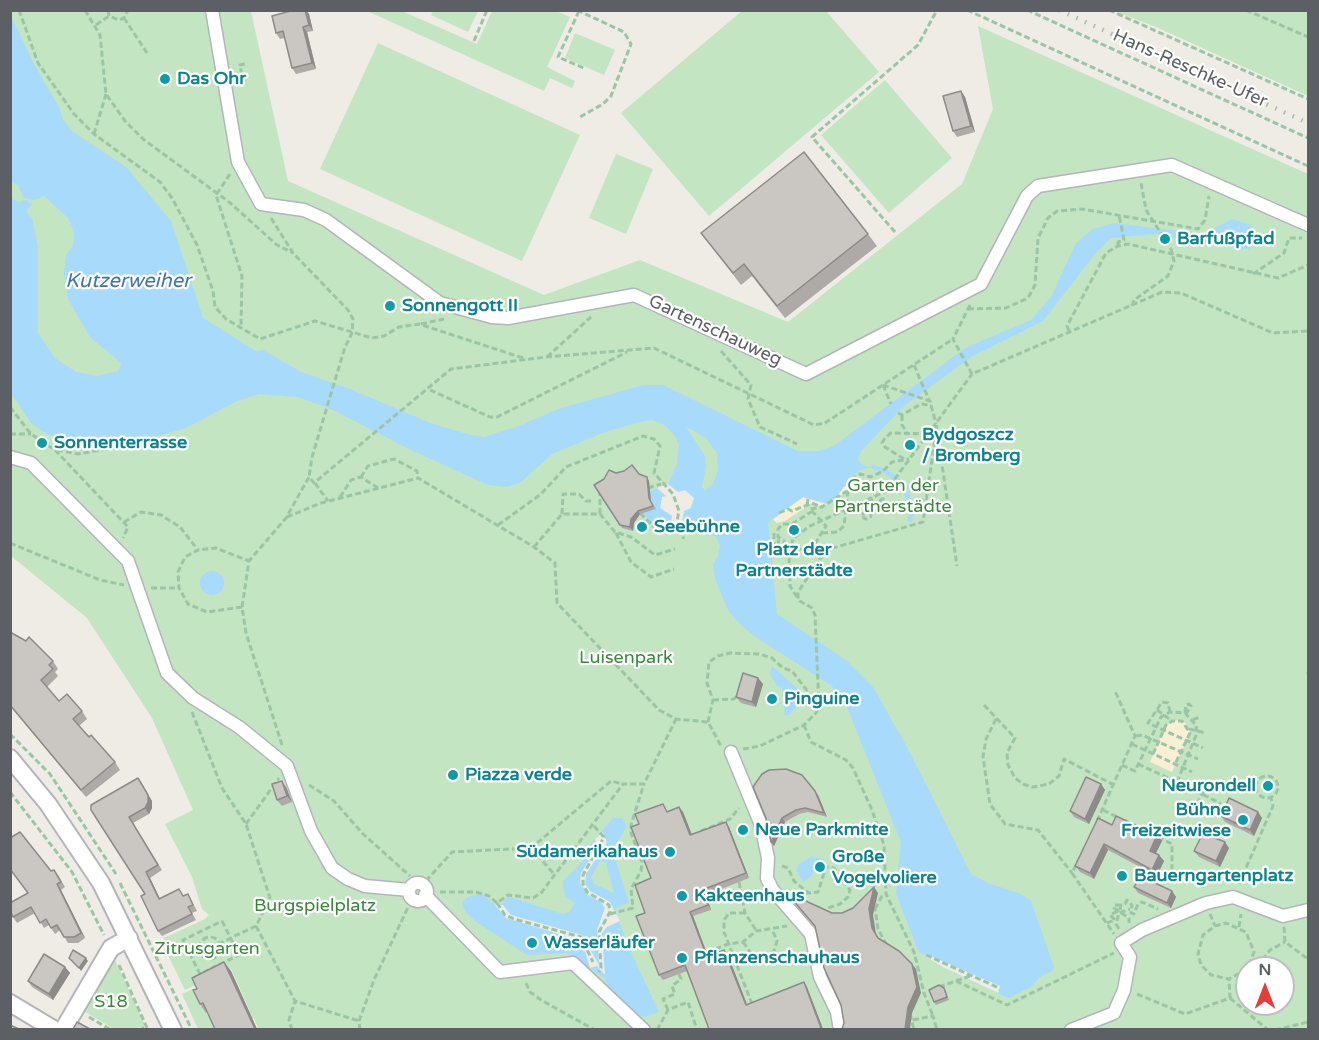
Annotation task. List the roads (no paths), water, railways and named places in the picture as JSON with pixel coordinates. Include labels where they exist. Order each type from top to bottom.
[{"type":"street","name":"Gartenschauweg","points":[[212,10],[238,162],[261,204],[304,210],[326,220],[449,307],[492,317],[508,318],[639,296],[806,374],[981,284],[1027,196],[1038,186],[1172,165],[1308,225]]},
{"type":"street","points":[[10,457],[31,464],[128,561],[167,673],[194,698],[239,727],[287,766],[311,831],[332,868],[348,879],[365,886],[418,891],[500,972],[573,963],[644,1029]]},
{"type":"street","points":[[731,752],[749,801],[761,825],[768,864],[768,878],[772,889],[811,934],[820,977],[837,1012],[840,1029]]},
{"type":"street","points":[[10,758],[48,804],[79,849],[129,938],[173,1029]]},
{"type":"street","points":[[1071,1029],[1114,1013],[1124,990],[1130,957],[1122,945],[1163,915],[1233,897],[1283,916],[1308,910]]},
{"type":"street","points":[[63,1029],[111,948],[129,938]]},
{"type":"street","points":[[10,1003],[55,1029]]},
{"type":"water","name":"Kutzerweiher","points":[[10,14],[34,64],[60,109],[63,119],[73,132],[126,167],[171,221],[203,318],[256,351],[263,350],[301,372],[350,389],[433,424],[467,434],[484,437],[516,427],[561,408],[644,385],[663,385],[798,451],[819,451],[834,446],[965,348],[1031,320],[1051,297],[1076,243],[1093,229],[1114,223],[1203,234],[1232,219],[1251,225],[1257,239],[1249,249],[1155,234],[1111,238],[1095,254],[1043,321],[971,357],[904,406],[861,451],[858,458],[860,463],[868,467],[878,466],[860,470],[850,478],[836,498],[826,504],[803,497],[768,523],[777,614],[847,661],[873,687],[907,747],[971,874],[988,883],[1021,894],[1031,901],[1054,967],[1051,972],[1041,976],[1031,987],[1008,998],[943,967],[918,951],[896,893],[901,842],[847,707],[832,686],[756,637],[728,610],[715,579],[713,564],[718,557],[720,546],[716,536],[692,532],[682,522],[659,529],[643,514],[647,492],[668,484],[677,464],[679,444],[673,433],[663,424],[652,420],[639,422],[600,434],[552,454],[521,482],[507,487],[488,485],[411,450],[333,410],[298,397],[259,394],[237,401],[186,428],[155,437],[110,443],[76,444],[47,434],[31,423],[11,393],[11,198],[18,202],[26,200],[32,204],[26,212],[32,218],[38,246],[38,333],[55,358],[76,372],[97,376],[118,371],[122,364],[90,337],[68,299],[64,274],[66,255],[73,246],[74,231],[68,218],[44,196],[34,200],[24,198],[18,185],[11,182]],"holes":[[[686,427],[705,437],[717,453],[718,469],[713,484],[705,491],[702,487],[706,467],[705,456]]]},
{"type":"water","points":[[212,571],[217,572],[223,578],[223,588],[217,594],[212,595],[207,594],[201,588],[200,583],[201,578],[207,572]]},
{"type":"water","points":[[772,666],[800,691],[801,702],[789,715],[785,715],[782,688],[777,686],[770,674]]},
{"type":"water","points":[[613,818],[622,818],[627,826],[615,846],[614,856],[629,902],[615,909],[628,946],[659,1012],[645,1017],[635,1014],[610,990],[605,979],[574,956],[565,953],[527,955],[475,921],[465,911],[462,903],[467,897],[482,894],[495,905],[502,905],[507,897],[563,914],[569,912],[575,903],[565,897],[563,881],[589,855],[590,845]],"holes":[[[601,860],[606,863],[614,893],[594,884],[591,877]]]},
{"type":"water","points":[[810,857],[824,859],[803,882],[797,871],[798,865]]},
{"type":"waterway","points":[[873,467],[887,472],[908,488],[906,493],[913,507],[910,520]]},
{"type":"railway","points":[[1059,10],[1308,123]]},
{"type":"place","name":"Das Ohr","points":[[165,79]]},
{"type":"place","name":"Barfußpfad","points":[[1165,239]]},
{"type":"place","name":"Sonnengott II","points":[[390,306]]},
{"type":"place","name":"Sonnenterrasse","points":[[42,443]]},
{"type":"place","name":"Bydgoszcz / Bromberg","points":[[910,445]]},
{"type":"place","name":"Seebühne","points":[[642,527]]},
{"type":"place","name":"Platz der Partnerstädte","points":[[794,530]]},
{"type":"place","name":"Pinguine","points":[[772,699]]},
{"type":"place","name":"Piazza verde","points":[[453,775]]},
{"type":"place","name":"Neurondell","points":[[1268,786]]},
{"type":"place","name":"Bühne Freizeitwiese","points":[[1243,820]]},
{"type":"place","name":"Neue Parkmitte","points":[[743,830]]},
{"type":"place","name":"Südamerikahaus","points":[[670,852]]},
{"type":"place","name":"Große Vogelvoliere","points":[[820,867]]},
{"type":"place","name":"Bauerngartenplatz","points":[[1122,876]]},
{"type":"place","name":"Kakteenhaus","points":[[682,896]]},
{"type":"place","name":"Wasserläufer","points":[[532,943]]},
{"type":"place","name":"Pflanzenschauhaus","points":[[682,958]]},
{"type":"park label","name":"Garten der Partnerstädte","points":[[893,496]]},
{"type":"park label","name":"Luisenpark","points":[[626,658]]},
{"type":"park label","name":"Burgspielplatz","points":[[315,906]]},
{"type":"park label","name":"Zitrusgarten","points":[[207,949]]},
{"type":"park label","name":"S18","points":[[111,1002]]}]
